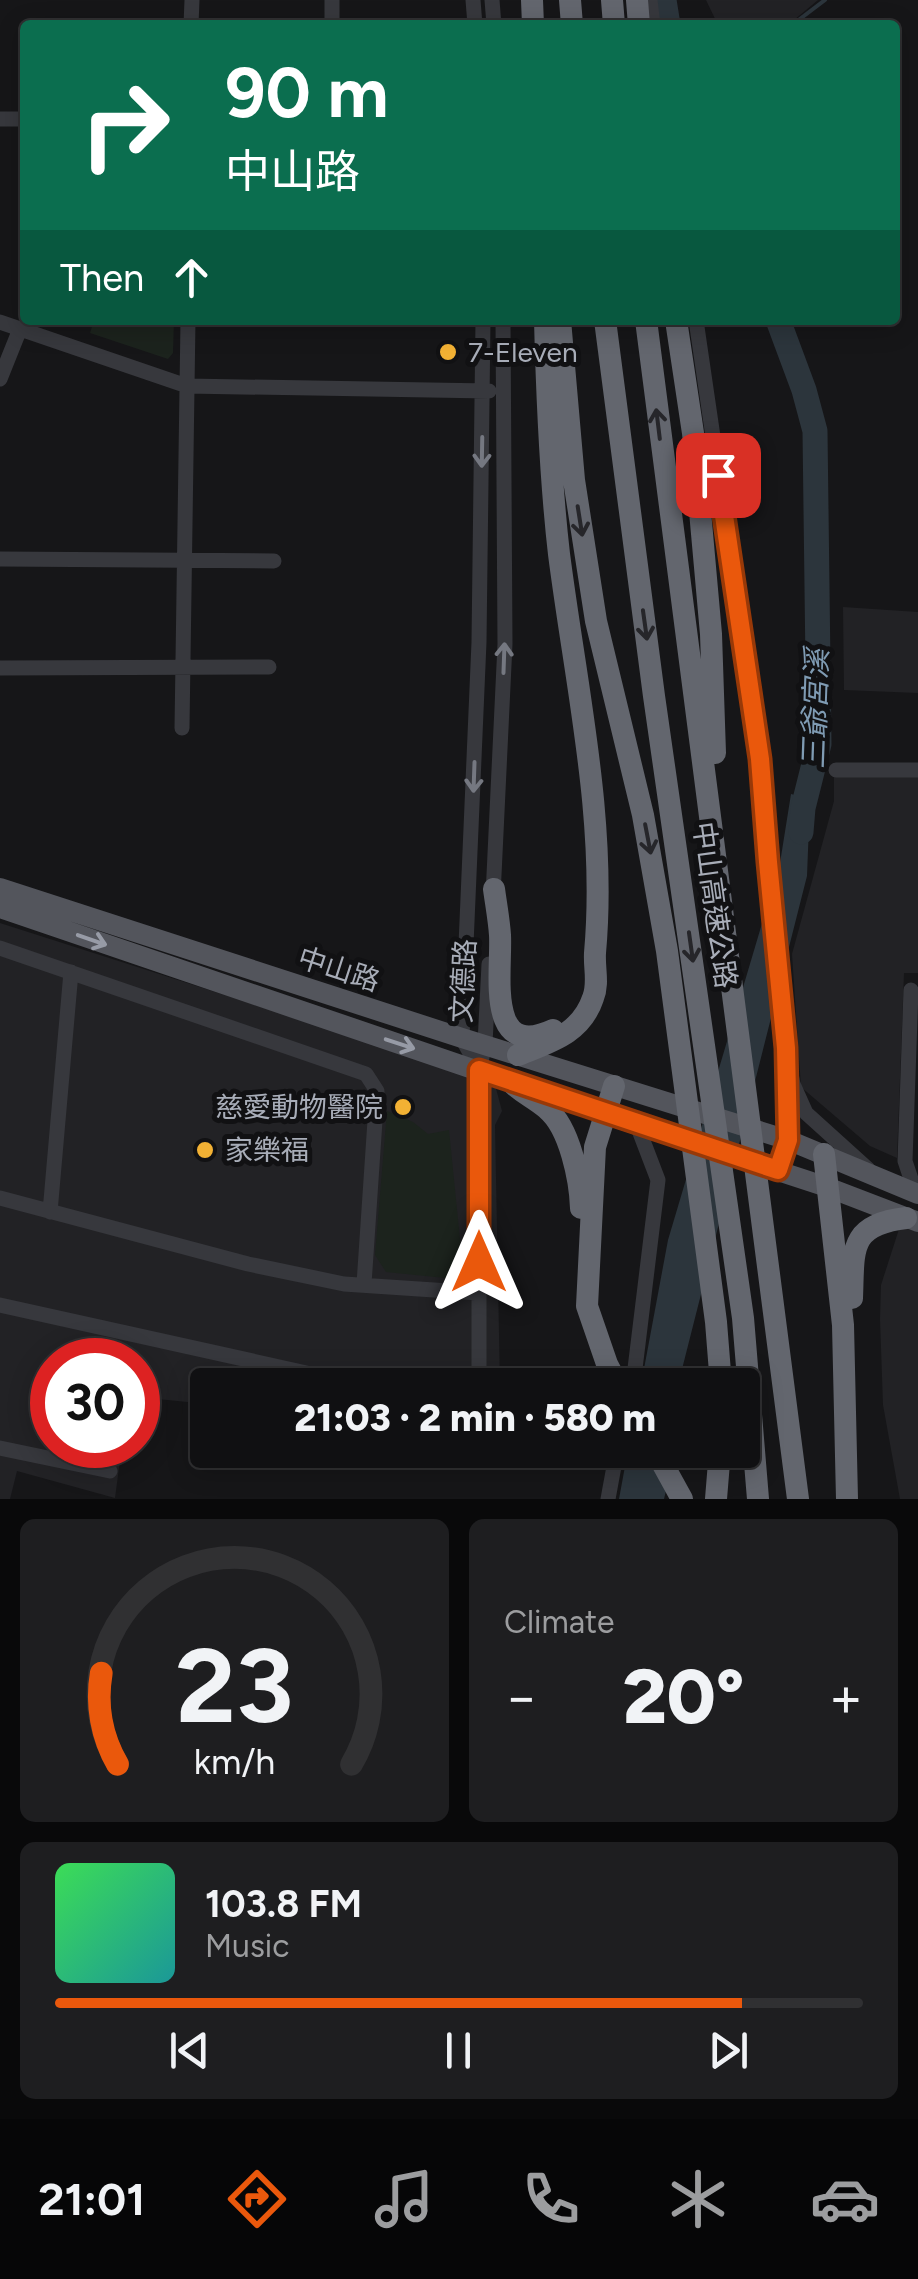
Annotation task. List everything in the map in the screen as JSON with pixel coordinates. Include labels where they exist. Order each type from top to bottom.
[{"type":"highway","points":[[518,1055],[556,1040],[577,1026],[596,992],[597,974],[599,908],[592,792],[549,456],[545,325]]},
{"type":"highway","points":[[560,325],[574,480],[596,621],[643,815],[661,912],[720,1368]]},
{"type":"highway","name":"中山高速公路","points":[[606,325],[743,1318],[758,1499]]},
{"type":"highway","name":"中山高速公路","points":[[647,325],[798,1499]]},
{"type":"highway","points":[[677,325],[693,433],[710,634],[720,901]]},
{"type":"highway","points":[[494,888],[500,934],[500,1010],[517,1034],[541,1035],[565,1022],[583,1001],[595,962]]},
{"type":"highway","points":[[508,1080],[554,1116],[566,1141],[580,1192],[587,1306],[615,1368]]},
{"type":"highway","points":[[587,1306],[595,1147],[614,1086]]},
{"type":"highway","points":[[824,1154],[843,1325],[847,1499]]},
{"type":"highway","points":[[843,1325],[852,1297],[853,1258],[860,1239],[877,1224],[912,1220]]},
{"type":"highway","points":[[845,1380],[856,1434],[862,1499]]},
{"type":"highway","points":[[664,1468],[682,1499]]},
{"type":"highway","points":[[716,1499],[719,1468]]},
{"type":"main road","name":"中山路","points":[[0,888],[788,1140]]},
{"type":"main road","name":"中山路","points":[[0,908],[771,1168]]},
{"type":"main road","points":[[788,1140],[918,1192]]},
{"type":"main road","points":[[771,1168],[912,1220]]},
{"type":"street","points":[[0,322],[187,386],[503,391]]},
{"type":"street","points":[[182,728],[188,325]]},
{"type":"street","name":"文德路","points":[[479,1070],[462,1038],[480,642],[483,325]]},
{"type":"street","name":"文德路","points":[[479,1070],[485,1044],[505,644],[502,325]]},
{"type":"street","points":[[697,325],[760,759],[786,1048],[788,1140],[771,1168]]},
{"type":"street","points":[[0,378],[20,330]]},
{"type":"street","points":[[0,560],[274,561]]},
{"type":"street","points":[[0,668],[269,667]]},
{"type":"street","points":[[836,770],[918,770]]},
{"type":"street","points":[[0,948],[366,1074],[377,1091],[364,1284]]},
{"type":"street","points":[[50,1212],[71,972]]},
{"type":"street","points":[[911,990],[905,1161],[918,1192]]},
{"type":"street","points":[[786,1048],[793,1084],[806,1113],[878,1176]]},
{"type":"street","points":[[478,1368],[479,1070]]},
{"type":"street","points":[[624,1368],[658,1180],[637,1124]]},
{"type":"street","points":[[0,1198],[248,1264],[344,1284],[479,1293]]},
{"type":"street","points":[[0,1304],[285,1368]]},
{"type":"street","points":[[0,1448],[110,1471]]},
{"type":"street","points":[[608,1499],[614,1468]]},
{"type":"shaded area","points":[[706,0],[818,0],[794,20],[716,20]]},
{"type":"shaded area","points":[[92,325],[174,325],[173,353],[168,359],[90,333]]},
{"type":"shaded area","points":[[843,607],[918,612],[918,693],[844,690]]},
{"type":"shaded area","points":[[834,773],[918,773],[918,973],[904,973],[897,1158],[870,1146],[801,1087],[792,954],[834,801]]},
{"type":"shaded area","points":[[791,794],[810,799],[807,876],[682,1368],[644,1368],[668,1240],[780,863]]},
{"type":"shaded area","points":[[0,923],[494,1081],[502,1111],[495,1125],[500,1368],[190,1368],[190,1402],[160,1399],[160,1338],[30,1338],[30,1468],[119,1468],[115,1498],[17,1471],[10,1499],[0,1499]]},
{"type":"shaded area","points":[[387,1111],[413,1122],[428,1134],[449,1130],[463,1269],[455,1279],[386,1272],[375,1255]]},
{"type":"shaded area","points":[[900,1226],[918,1232],[918,1499],[900,1499],[883,1405],[881,1285]]},
{"type":"shaded area","points":[[625,1468],[672,1468],[664,1499],[619,1499]]},
{"type":"waterway","name":"三爺宮溪","points":[[664,0],[667,20]]},
{"type":"waterway","points":[[799,20],[825,0]]},
{"type":"waterway","name":"三爺宮溪","points":[[780,325],[815,431],[819,744],[801,832]]},
{"type":"place","name":"7-Eleven","points":[[448,352]]},
{"type":"place","name":"慈愛動物醫院","points":[[403,1107]]},
{"type":"place","name":"家樂福","points":[[205,1150]]},
{"type":"route","points":[[479,1262],[479,1070],[778,1170],[788,1140],[786,1048],[760,759],[718,475]]}]
